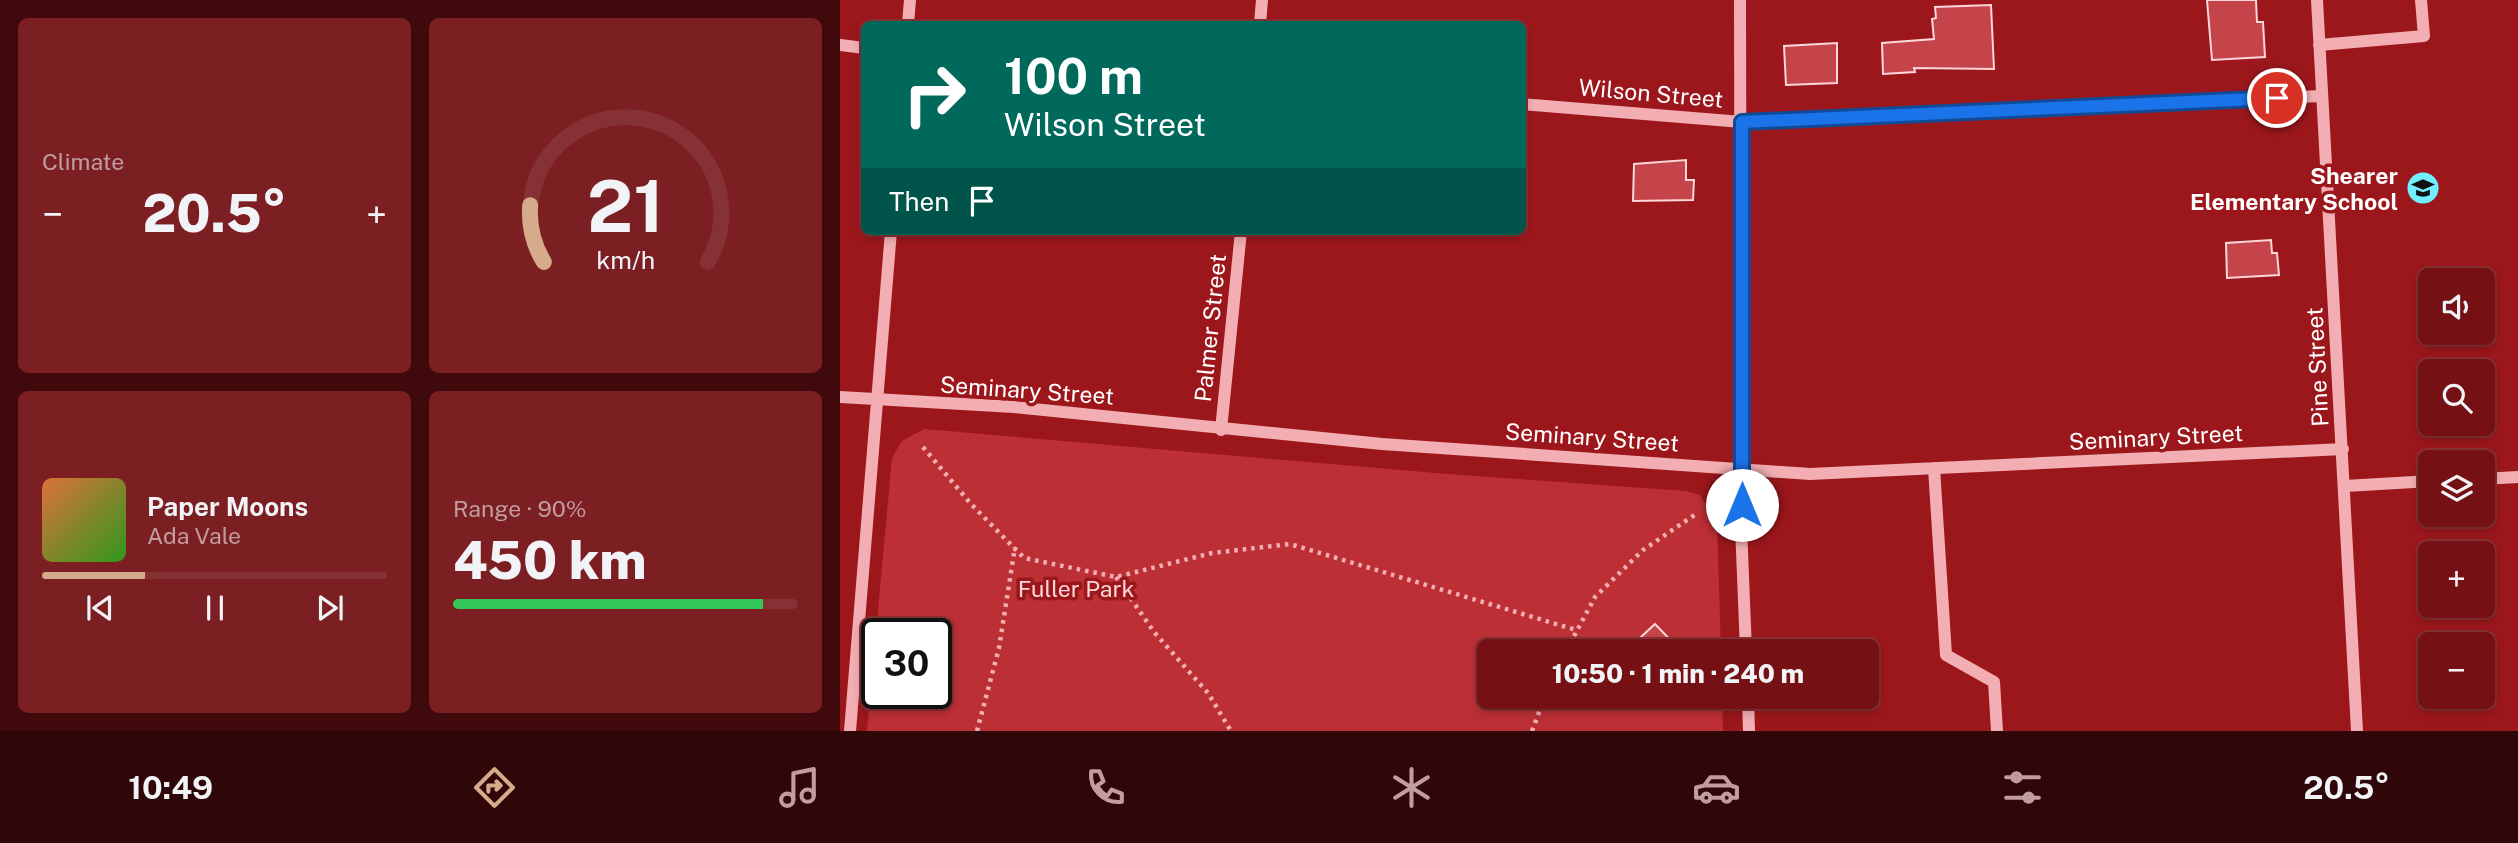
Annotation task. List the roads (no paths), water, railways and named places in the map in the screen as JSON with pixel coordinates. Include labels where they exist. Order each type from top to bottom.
[{"type":"street","points":[[908,21],[910,0]]},
{"type":"street","points":[[1260,21],[1262,0]]},
{"type":"street","points":[[1740,0],[1743,468],[1741,526],[1746,639]]},
{"type":"street","name":"Pine Street","points":[[2317,0],[2357,731]]},
{"type":"street","points":[[2319,45],[2424,36],[2421,0]]},
{"type":"street","points":[[840,45],[861,48]]},
{"type":"street","name":"Wilson Street","points":[[1526,104],[1742,122],[2322,96]]},
{"type":"street","points":[[850,731],[891,235]]},
{"type":"street","name":"Palmer Street","points":[[1222,430],[1241,235]]},
{"type":"street","name":"Seminary Street","points":[[840,397],[878,402],[1014,407],[1222,430],[1810,474],[2343,449]]},
{"type":"street","points":[[1934,468],[1946,655],[1994,682],[1997,731]]},
{"type":"street","points":[[2495,478],[2518,477]]},
{"type":"street","points":[[2344,486],[2418,482]]},
{"type":"street","points":[[1748,709],[1749,731]]},
{"type":"place","name":"Shearer Elementary School","points":[[2423,188]]},
{"type":"park label","name":"Fuller Park","points":[[1076,588]]}]
